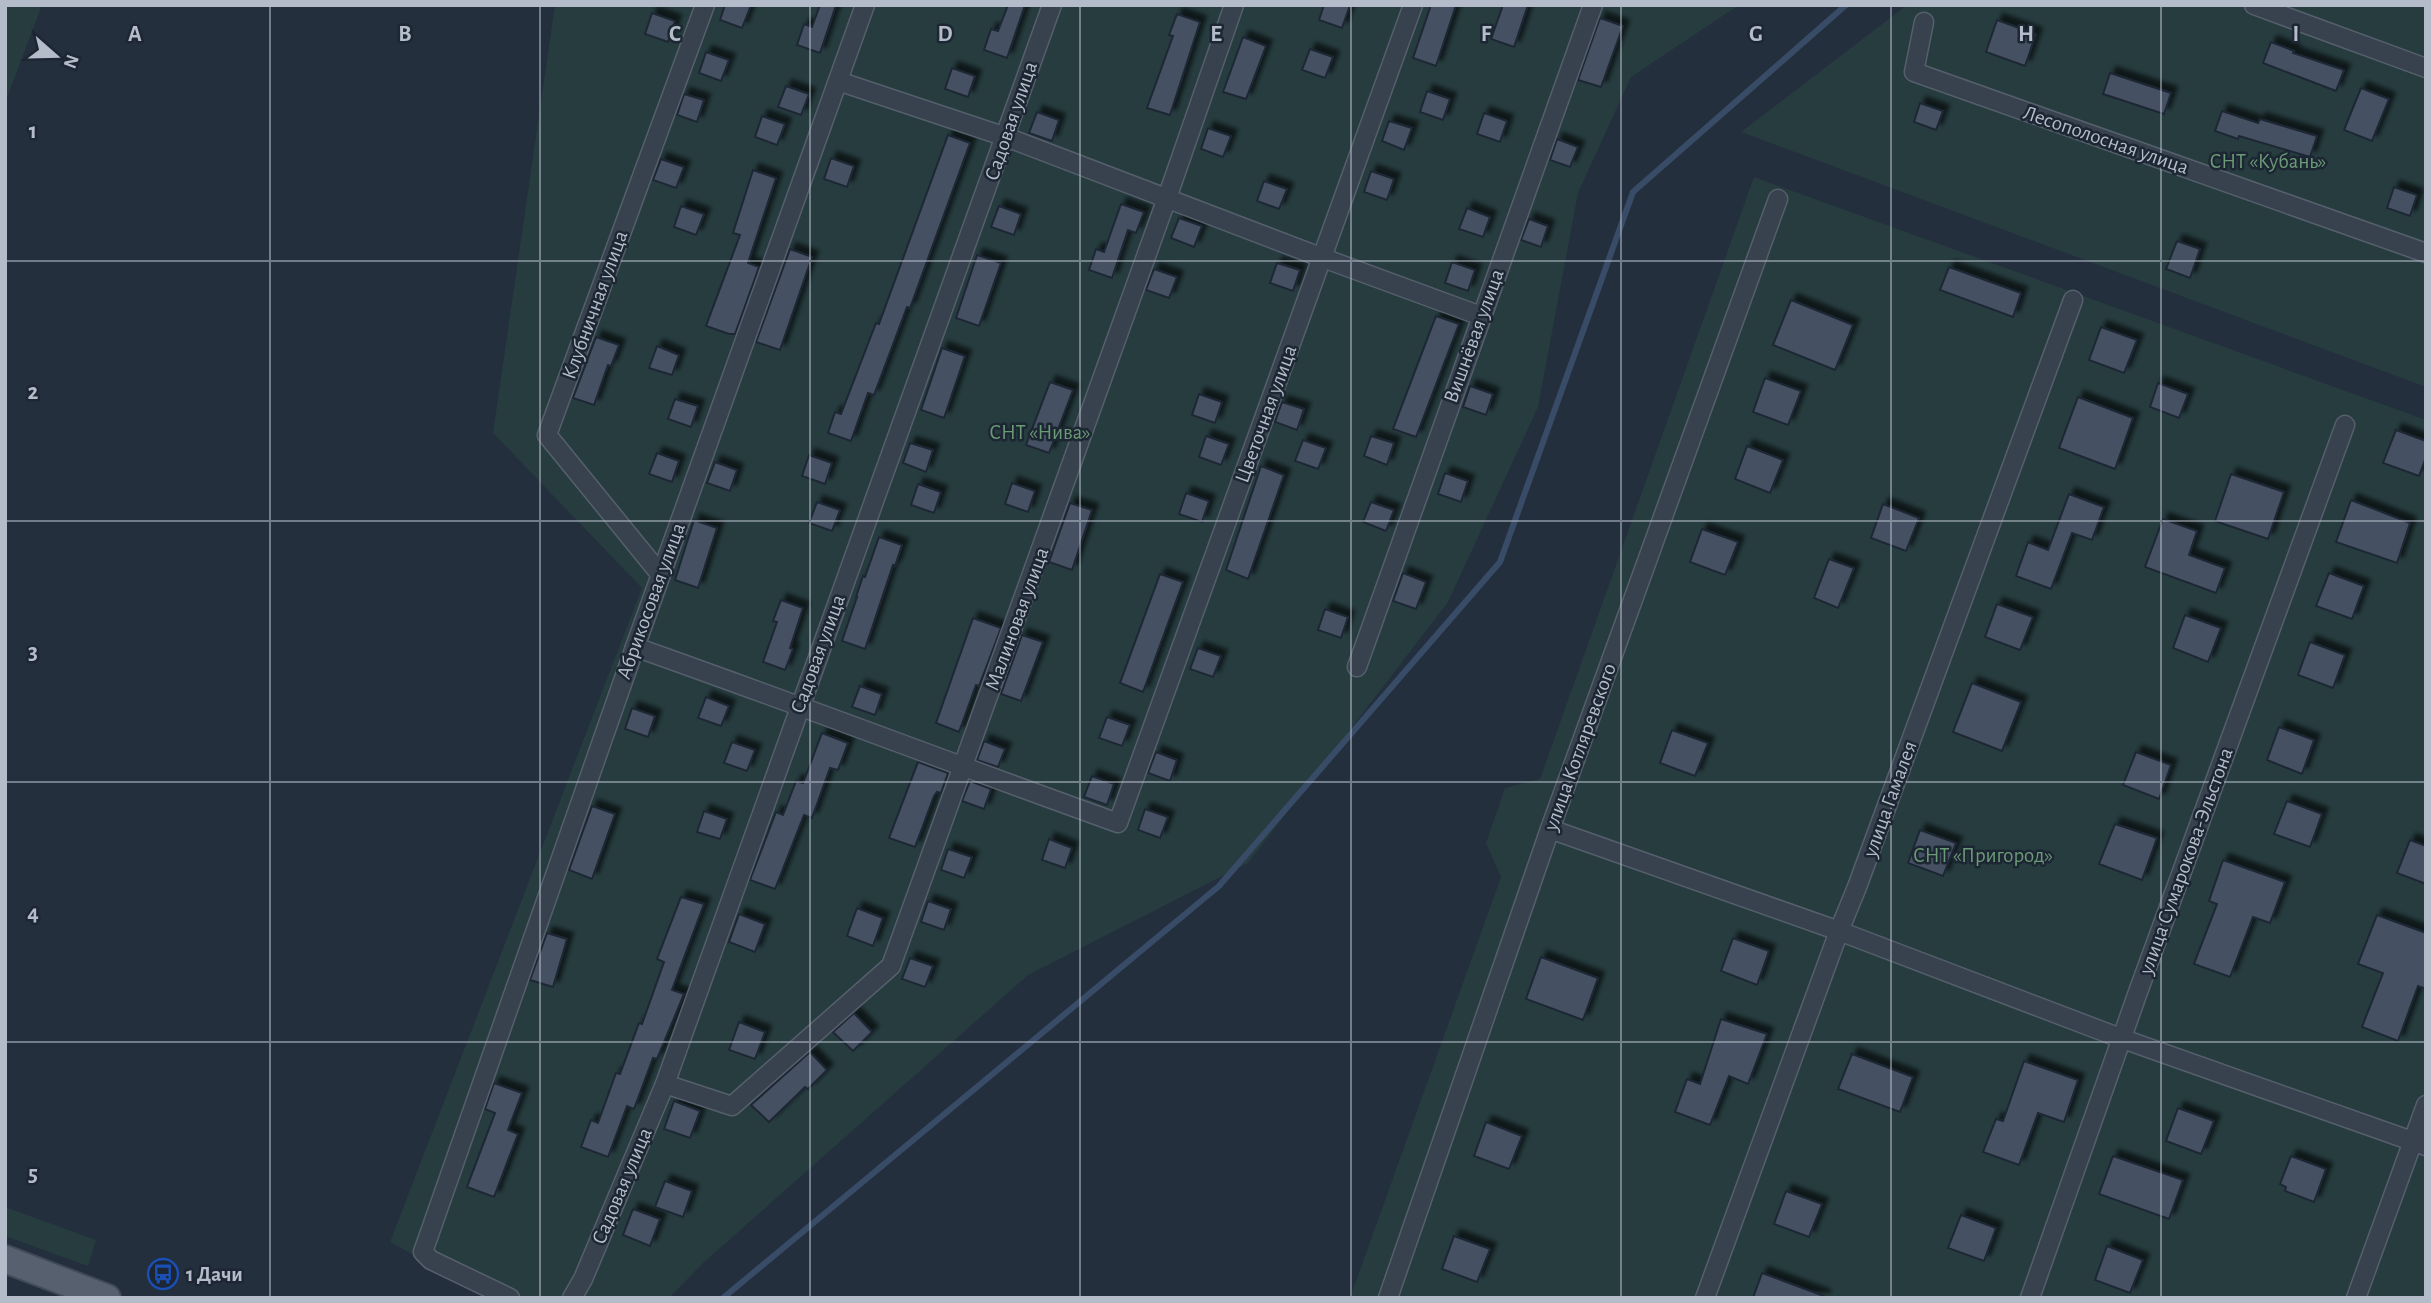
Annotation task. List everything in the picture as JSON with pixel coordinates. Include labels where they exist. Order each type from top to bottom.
[{"type":"main road","points":[[5,1259],[107,1298]]},
{"type":"street","name":"Клубничная улица","points":[[661,575],[547,435],[705,5]]},
{"type":"street","name":"Абрикосовая улица","points":[[510,1298],[431,1260],[423,1252],[635,647],[866,5]]},
{"type":"street","name":"Садовая улица","points":[[572,1298],[583,1279],[665,1084],[1052,5]]},
{"type":"street","name":"Малиновая улица","points":[[665,1084],[732,1106],[891,966],[964,768],[1234,5]]},
{"type":"street","name":"Цветочная улица","points":[[964,768],[1118,823],[1413,5]]},
{"type":"street","name":"Вишнёвая улица","points":[[1357,667],[1593,5]]},
{"type":"street","points":[[2255,5],[2426,68]]},
{"type":"street","name":"Лесополосная улица","points":[[1924,22],[1914,72],[2426,253]]},
{"type":"street","points":[[838,81],[1006,137],[1481,316]]},
{"type":"street","name":"улица Котляревского","points":[[1388,1298],[1550,830],[1777,199]]},
{"type":"street","name":"улица Гамалея","points":[[1705,1298],[2073,300]]},
{"type":"street","name":"улица Сумарокова-Эльстона","points":[[2030,1298],[2345,425]]},
{"type":"street","points":[[635,647],[800,705],[964,768]]},
{"type":"street","points":[[1550,830],[1839,930],[2123,1039],[2419,1144]]},
{"type":"street","points":[[2356,1298],[2419,1144],[2426,1105]]},
{"type":"green space","points":[[5,5],[42,5],[5,103]]},
{"type":"green space","name":"СНТ «Нива»","points":[[555,5],[1739,5],[1631,77],[1578,193],[1538,407],[1448,602],[1248,863],[1028,975],[702,1264],[669,1298],[493,1298],[390,1242],[642,588],[493,433]]},
{"type":"green space","name":"СНТ «Кубань»","points":[[1907,5],[2426,5],[2426,387],[1741,132]]},
{"type":"green space","name":"СНТ «Пригород»","points":[[1754,177],[2426,420],[2426,1298],[1350,1298],[1501,877],[1486,843],[1505,788],[1540,779]]},
{"type":"green space","points":[[5,1207],[96,1240],[88,1266],[5,1236]]},
{"type":"building","points":[[725,5],[751,5],[742,28],[720,20]]},
{"type":"building","points":[[820,5],[836,5],[820,53],[797,45],[804,24],[812,27]]},
{"type":"building","points":[[1008,5],[1025,5],[1007,58],[984,50],[991,29],[998,31]]},
{"type":"building","points":[[1324,5],[1350,5],[1342,28],[1319,20]]},
{"type":"building","points":[[1431,5],[1456,5],[1436,66],[1413,58]]},
{"type":"building","points":[[1503,5],[1528,5],[1514,47],[1491,39]]},
{"type":"building","points":[[652,13],[675,21],[668,42],[645,34]]},
{"type":"building","points":[[1177,14],[1200,22],[1170,115],[1147,108],[1173,36],[1169,35]]},
{"type":"building","points":[[1600,18],[1623,26],[1601,87],[1578,80]]},
{"type":"building","points":[[1997,20],[2036,34],[2025,66],[1986,52]]},
{"type":"building","points":[[1243,37],[1266,46],[1246,99],[1223,92]]},
{"type":"building","points":[[2271,42],[2294,51],[2293,53],[2344,70],[2336,91],[2263,63]]},
{"type":"building","points":[[1310,49],[1333,57],[1325,78],[1302,70]]},
{"type":"building","points":[[706,52],[729,60],[721,81],[699,73]]},
{"type":"building","points":[[952,68],[975,76],[968,97],[945,89]]},
{"type":"building","points":[[2110,73],[2171,93],[2164,114],[2103,94]]},
{"type":"building","points":[[786,86],[809,94],[801,115],[778,107]]},
{"type":"building","points":[[2361,88],[2389,99],[2372,141],[2344,130]]},
{"type":"building","points":[[1427,91],[1450,99],[1443,120],[1420,112]]},
{"type":"building","points":[[684,94],[704,100],[697,122],[677,115]]},
{"type":"building","points":[[1920,103],[1943,111],[1936,130],[1914,122]]},
{"type":"building","points":[[2222,111],[2258,123],[2260,119],[2317,136],[2310,157],[2215,131]]},
{"type":"building","points":[[1037,112],[1059,120],[1052,141],[1029,133]]},
{"type":"building","points":[[1484,113],[1507,121],[1500,142],[1477,134]]},
{"type":"building","points":[[762,116],[785,124],[777,145],[755,137]]},
{"type":"building","points":[[1389,121],[1412,128],[1404,150],[1382,141]]},
{"type":"building","points":[[1208,128],[1231,136],[1223,157],[1201,149]]},
{"type":"building","points":[[948,135],[970,143],[910,308],[907,307],[874,395],[868,393],[851,441],[828,433],[835,412],[841,414],[876,323],[879,324]]},
{"type":"building","points":[[1557,139],[1578,147],[1570,167],[1550,160]]},
{"type":"building","points":[[831,158],[854,166],[847,187],[824,179]]},
{"type":"building","points":[[661,159],[684,167],[676,188],[653,180]]},
{"type":"building","points":[[753,170],[776,178],[748,263],[759,267],[735,334],[729,334],[706,326],[740,235],[733,233]]},
{"type":"building","points":[[1371,171],[1394,179],[1387,200],[1364,192]]},
{"type":"building","points":[[1264,181],[1287,189],[1279,209],[1257,201]]},
{"type":"building","points":[[2394,187],[2417,195],[2410,216],[2387,208]]},
{"type":"building","points":[[1121,204],[1144,212],[1136,233],[1128,230],[1112,278],[1089,270],[1096,249],[1104,252]]},
{"type":"building","points":[[681,206],[704,214],[696,235],[674,227]]},
{"type":"building","points":[[999,206],[1021,214],[1014,235],[991,227]]},
{"type":"building","points":[[1467,208],[1490,217],[1483,237],[1459,229]]},
{"type":"building","points":[[1179,218],[1202,226],[1194,247],[1171,238]]},
{"type":"building","points":[[1529,219],[1548,226],[1541,247],[1521,240]]},
{"type":"building","points":[[2177,241],[2200,249],[2190,278],[2166,269]]},
{"type":"building","points":[[790,249],[812,257],[780,350],[756,342]]},
{"type":"building","points":[[977,255],[1001,263],[979,326],[956,318]]},
{"type":"building","points":[[1452,262],[1475,270],[1468,291],[1445,283]]},
{"type":"building","points":[[1277,263],[1300,270],[1293,291],[1270,283]]},
{"type":"building","points":[[1949,267],[2021,293],[2013,317],[1940,290]]},
{"type":"building","points":[[1154,269],[1177,277],[1169,298],[1146,290]]},
{"type":"building","points":[[1791,300],[1853,325],[1835,370],[1773,345]]},
{"type":"building","points":[[1436,316],[1459,324],[1416,437],[1393,429]]},
{"type":"building","points":[[2101,327],[2137,340],[2124,373],[2089,360]]},
{"type":"building","points":[[596,337],[619,345],[611,366],[608,365],[594,405],[573,398]]},
{"type":"building","points":[[657,346],[679,355],[672,375],[649,368]]},
{"type":"building","points":[[942,348],[965,356],[944,418],[921,410]]},
{"type":"building","points":[[1765,378],[1801,391],[1788,425],[1753,412]]},
{"type":"building","points":[[1050,382],[1073,390],[1049,453],[1026,445]]},
{"type":"building","points":[[2158,383],[2188,394],[2179,418],[2150,407]]},
{"type":"building","points":[[1470,386],[1493,394],[1486,415],[1463,407]]},
{"type":"building","points":[[1199,394],[1222,402],[1215,423],[1192,415]]},
{"type":"building","points":[[2078,397],[2133,418],[2115,469],[2059,448]]},
{"type":"building","points":[[675,399],[698,406],[691,427],[668,419]]},
{"type":"building","points":[[1282,402],[1304,409],[1297,430],[1275,422]]},
{"type":"building","points":[[2396,430],[2426,441],[2426,457],[2419,476],[2383,463]]},
{"type":"building","points":[[1206,436],[1229,444],[1221,465],[1199,457]]},
{"type":"building","points":[[1371,436],[1394,443],[1387,465],[1364,456]]},
{"type":"building","points":[[1303,440],[1326,448],[1318,469],[1295,461]]},
{"type":"building","points":[[910,443],[933,450],[926,472],[903,463]]},
{"type":"building","points":[[1747,446],[1783,460],[1770,493],[1735,479]]},
{"type":"building","points":[[657,453],[679,461],[672,482],[649,474]]},
{"type":"building","points":[[809,455],[832,463],[825,484],[802,476]]},
{"type":"building","points":[[715,462],[737,470],[730,491],[707,483]]},
{"type":"building","points":[[1261,466],[1284,475],[1248,579],[1226,570]]},
{"type":"building","points":[[1445,473],[1468,481],[1461,502],[1438,494]]},
{"type":"building","points":[[2231,474],[2284,492],[2268,539],[2215,521]]},
{"type":"building","points":[[1012,483],[1035,491],[1028,512],[1005,504]]},
{"type":"building","points":[[918,484],[941,492],[934,513],[911,505]]},
{"type":"building","points":[[1186,493],[1209,501],[1202,522],[1179,514]]},
{"type":"building","points":[[2069,494],[2104,507],[2092,540],[2072,533],[2051,589],[2016,576],[2028,542],[2048,550]]},
{"type":"building","points":[[2351,500],[2410,523],[2397,563],[2336,542]]},
{"type":"building","points":[[817,502],[840,510],[832,531],[809,523]]},
{"type":"building","points":[[1371,502],[1394,510],[1386,531],[1363,522]]},
{"type":"building","points":[[1070,503],[1092,510],[1072,570],[1049,562]]},
{"type":"building","points":[[1883,504],[1919,518],[1906,551],[1871,538]]},
{"type":"building","points":[[2163,519],[2197,531],[2189,555],[2225,568],[2216,593],[2145,567]]},
{"type":"building","points":[[694,520],[717,528],[698,588],[675,580]]},
{"type":"building","points":[[1702,529],[1738,542],[1725,575],[1690,562]]},
{"type":"building","points":[[879,537],[902,545],[865,649],[842,641]]},
{"type":"building","points":[[1829,559],[1854,568],[1838,608],[1814,598]]},
{"type":"building","points":[[1403,573],[1426,582],[1416,609],[1393,601]]},
{"type":"building","points":[[2329,573],[2364,586],[2352,619],[2316,606]]},
{"type":"building","points":[[1160,574],[1183,582],[1143,692],[1120,683]]},
{"type":"building","points":[[781,600],[803,608],[785,670],[763,662],[777,622],[773,621]]},
{"type":"building","points":[[1997,604],[2033,617],[2020,650],[1985,637]]},
{"type":"building","points":[[1325,609],[1348,617],[1341,638],[1318,630]]},
{"type":"building","points":[[2185,615],[2221,628],[2208,662],[2173,648]]},
{"type":"building","points":[[973,618],[1001,628],[959,732],[936,723]]},
{"type":"building","points":[[1022,635],[1043,642],[1021,701],[1001,694]]},
{"type":"building","points":[[2310,642],[2345,655],[2333,688],[2298,675]]},
{"type":"building","points":[[1198,648],[1221,656],[1213,677],[1190,669]]},
{"type":"building","points":[[1972,683],[2021,702],[2002,751],[1953,732]]},
{"type":"building","points":[[860,686],[882,694],[875,715],[852,707]]},
{"type":"building","points":[[706,697],[729,706],[721,726],[698,718]]},
{"type":"building","points":[[632,708],[655,716],[648,737],[625,729]]},
{"type":"building","points":[[1107,717],[1130,725],[1122,746],[1099,738]]},
{"type":"building","points":[[2279,727],[2314,740],[2302,774],[2267,760]]},
{"type":"building","points":[[1672,730],[1708,743],[1695,776],[1660,763]]},
{"type":"building","points":[[822,733],[848,743],[838,770],[830,768],[812,818],[804,815],[775,889],[750,880],[776,812],[783,815],[796,781],[803,783]]},
{"type":"building","points":[[984,741],[1005,749],[998,767],[977,760]]},
{"type":"building","points":[[732,742],[755,750],[747,771],[724,763]]},
{"type":"building","points":[[1156,752],[1177,760],[1170,781],[1148,773]]},
{"type":"building","points":[[2136,752],[2171,765],[2159,799],[2123,785]]},
{"type":"building","points":[[918,762],[948,773],[941,793],[937,792],[934,796],[915,847],[889,838]]},
{"type":"building","points":[[1092,776],[1114,784],[1107,805],[1084,797]]},
{"type":"building","points":[[970,781],[991,789],[984,809],[962,801]]},
{"type":"building","points":[[2287,801],[2322,814],[2310,847],[2274,834]]},
{"type":"building","points":[[592,806],[615,814],[592,879],[569,870]]},
{"type":"building","points":[[1145,809],[1168,817],[1160,838],[1138,830]]},
{"type":"building","points":[[704,811],[727,819],[720,839],[697,832]]},
{"type":"building","points":[[2115,824],[2157,838],[2142,880],[2099,864]]},
{"type":"building","points":[[1920,830],[1956,843],[1943,876],[1908,863]]},
{"type":"building","points":[[1049,839],[1072,848],[1065,868],[1042,860]]},
{"type":"building","points":[[2410,840],[2426,846],[2426,884],[2397,873]]},
{"type":"building","points":[[948,849],[972,857],[964,878],[941,870]]},
{"type":"building","points":[[2223,860],[2285,882],[2270,923],[2253,917],[2230,977],[2194,964],[2217,904],[2209,901]]},
{"type":"building","points":[[681,897],[704,904],[672,990],[684,994],[657,1059],[653,1058],[634,1109],[627,1106],[608,1157],[581,1147],[591,1120],[598,1123],[616,1073],[620,1074],[639,1023],[642,1024],[664,962],[657,959]]},
{"type":"building","points":[[928,901],[951,909],[944,930],[921,922]]},
{"type":"building","points":[[857,908],[883,918],[873,946],[847,936]]},
{"type":"building","points":[[739,914],[765,924],[755,952],[729,942]]},
{"type":"building","points":[[2377,915],[2426,933],[2426,989],[2418,986],[2398,1041],[2362,1027],[2383,973],[2358,964]]},
{"type":"building","points":[[547,933],[567,939],[553,987],[530,980]]},
{"type":"building","points":[[1733,938],[1769,951],[1757,985],[1721,971]]},
{"type":"building","points":[[1541,957],[1598,978],[1583,1020],[1526,999]]},
{"type":"building","points":[[910,958],[933,966],[925,987],[902,979]]},
{"type":"building","points":[[854,1013],[872,1032],[853,1051],[833,1032]]},
{"type":"building","points":[[1721,1019],[1767,1034],[1748,1084],[1729,1076],[1710,1125],[1675,1112],[1687,1079],[1700,1084]]},
{"type":"building","points":[[739,1022],[765,1032],[755,1059],[729,1050]]},
{"type":"building","points":[[810,1052],[827,1070],[769,1122],[751,1105]]},
{"type":"building","points":[[1852,1054],[1913,1077],[1900,1112],[1838,1089]]},
{"type":"building","points":[[2024,1061],[2078,1080],[2064,1122],[2038,1113],[2019,1165],[1983,1152],[1996,1119],[2003,1121]]},
{"type":"building","points":[[494,1083],[522,1093],[508,1130],[518,1134],[494,1197],[467,1187],[495,1113],[485,1109]]},
{"type":"building","points":[[674,1101],[700,1111],[690,1138],[664,1129]]},
{"type":"building","points":[[2178,1108],[2214,1121],[2201,1154],[2166,1141]]},
{"type":"building","points":[[1486,1122],[1522,1136],[1509,1169],[1474,1156]]},
{"type":"building","points":[[2113,1156],[2183,1180],[2169,1219],[2099,1194]]},
{"type":"building","points":[[2291,1156],[2326,1169],[2314,1202],[2285,1191],[2286,1187],[2280,1184]]},
{"type":"building","points":[[665,1181],[692,1191],[683,1217],[655,1207]]},
{"type":"building","points":[[1786,1191],[1822,1204],[1809,1237],[1774,1224]]},
{"type":"building","points":[[633,1209],[660,1219],[650,1246],[623,1235]]},
{"type":"building","points":[[1961,1215],[1996,1228],[1984,1261],[1948,1248]]},
{"type":"building","points":[[1454,1236],[1490,1249],[1477,1282],[1442,1269]]},
{"type":"building","points":[[2107,1246],[2143,1260],[2130,1293],[2095,1280]]},
{"type":"building","points":[[1762,1273],[1824,1296],[1824,1298],[1753,1298]]},
{"type":"waterway","points":[[723,1298],[1219,886],[1500,562],[1633,192],[1846,5]]},
{"type":"place","name":"1 Дачи","points":[[163,1274]]}]
